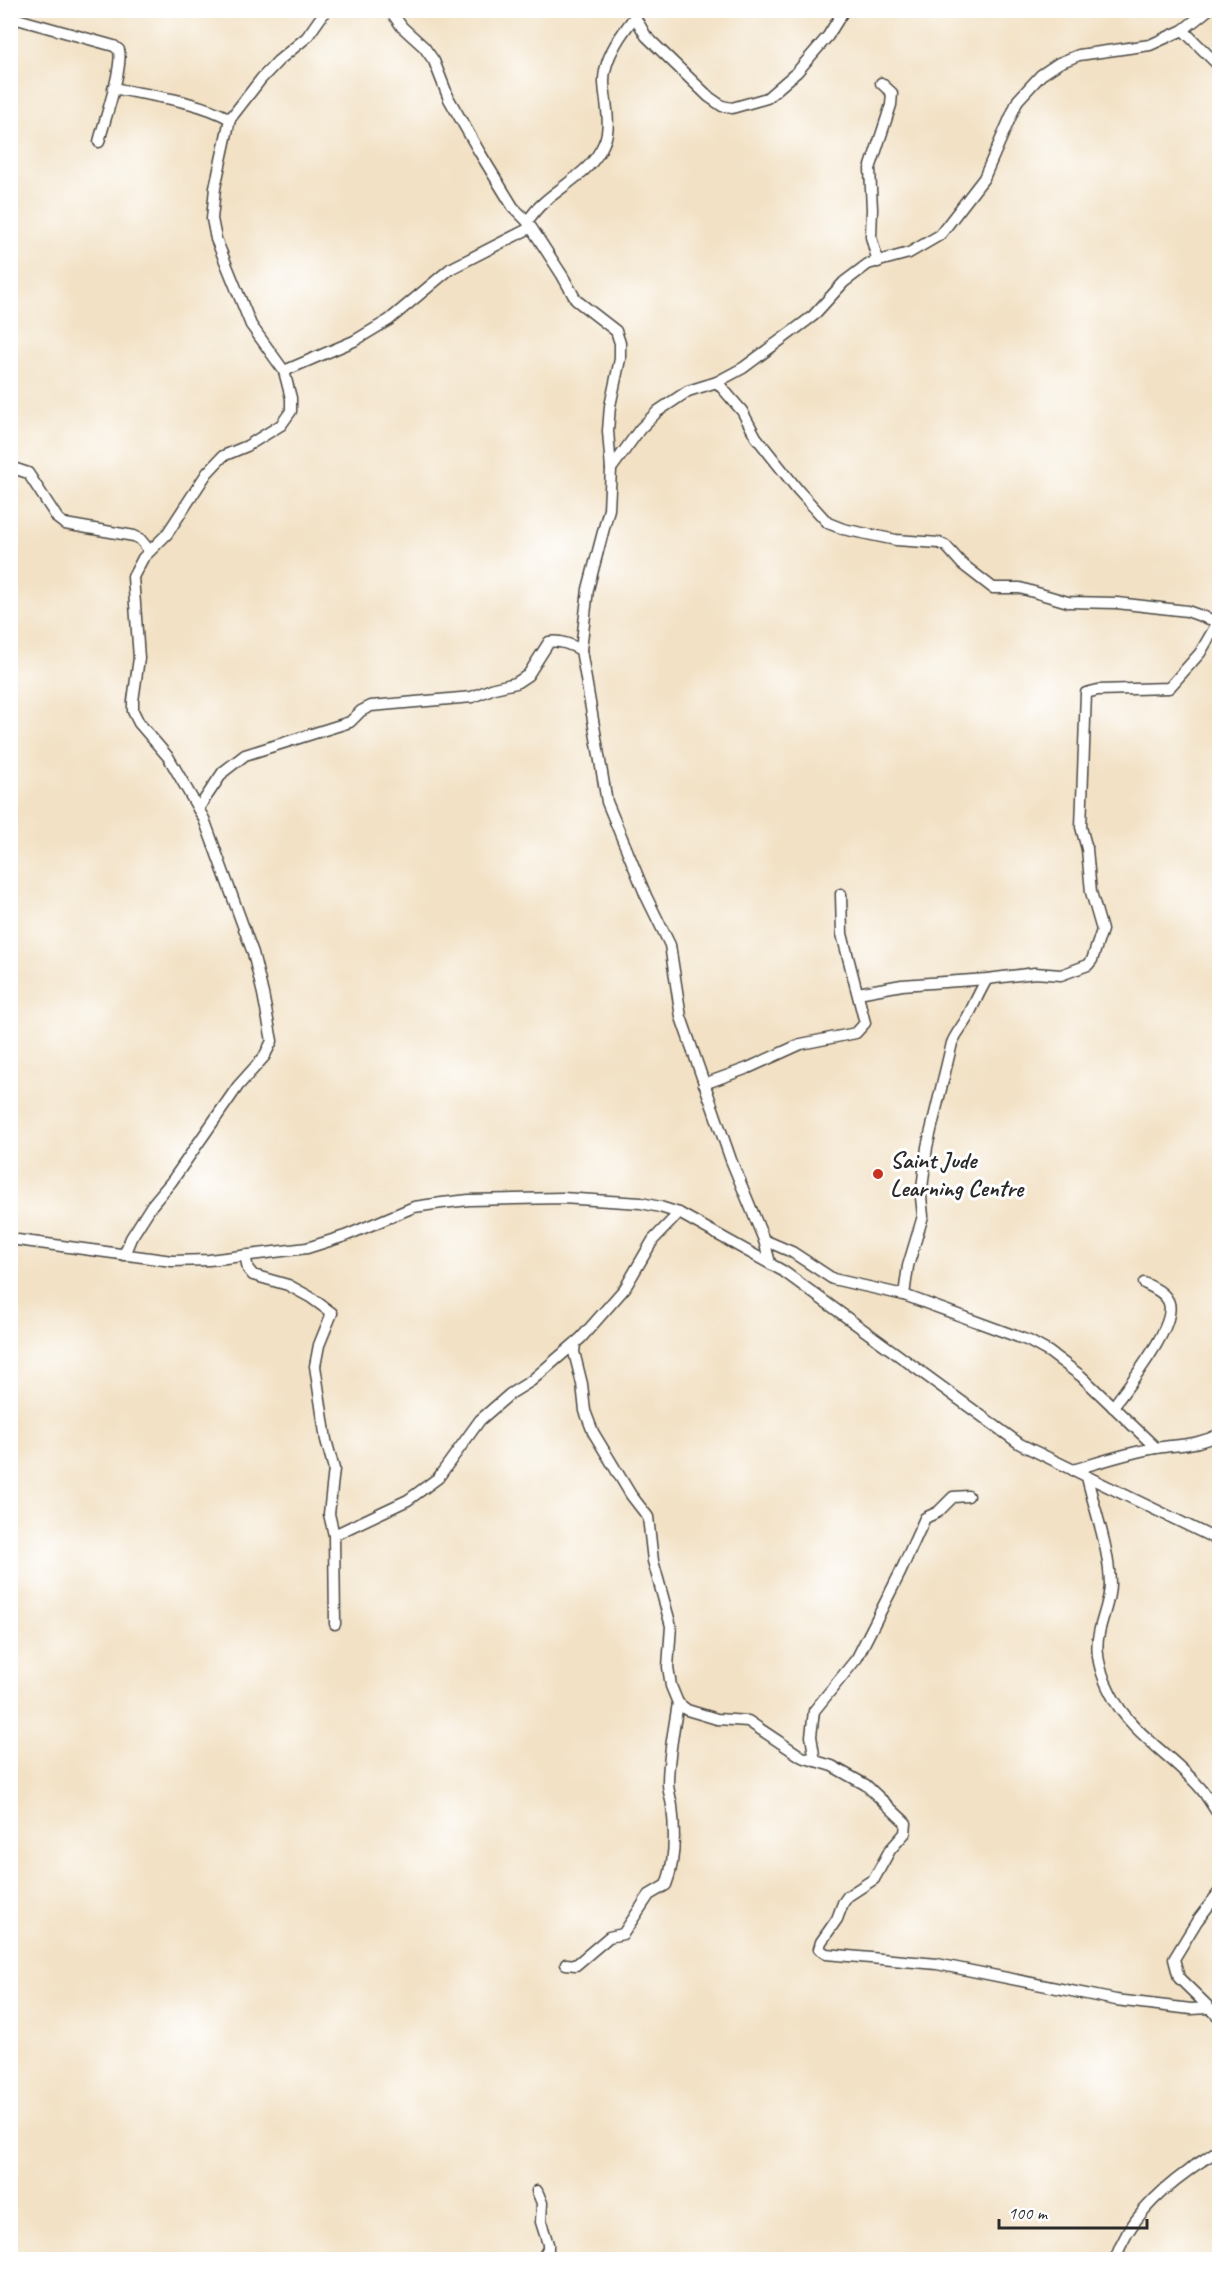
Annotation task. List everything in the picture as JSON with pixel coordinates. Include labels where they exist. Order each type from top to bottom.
[{"type":"street","points":[[124,1254],[131,1238],[152,1205],[172,1181],[238,1086],[264,1057],[272,1041],[264,994],[253,953],[204,819],[170,758],[139,723],[133,711],[139,658],[134,578],[143,558],[167,534],[207,473],[222,456],[247,446],[287,420],[291,411],[291,398],[284,372],[251,325],[216,239],[212,219],[215,188],[230,119],[278,61],[308,37],[326,10]]},
{"type":"street","points":[[390,10],[402,27],[424,47],[434,61],[449,99],[480,153],[513,207],[529,225],[576,300],[616,330],[620,343],[620,359],[608,423],[609,509],[588,589],[581,650],[607,802],[646,896],[670,945],[681,1017],[731,1160],[764,1240],[770,1263]]},
{"type":"street","points":[[638,14],[646,36],[709,97],[722,106],[732,108],[767,98],[797,72],[828,36],[844,10]]},
{"type":"street","points":[[610,469],[640,429],[658,411],[688,391],[717,382],[743,368],[813,316],[844,282],[868,264],[909,253],[940,235],[984,178],[1018,100],[1041,75],[1059,63],[1079,55],[1150,45],[1183,30],[1208,10]]},
{"type":"street","points":[[284,372],[354,341],[388,320],[450,269],[529,225],[543,203],[576,179],[604,145],[607,136],[603,81],[605,69],[610,54],[638,14]]},
{"type":"street","points":[[10,17],[114,46],[119,50],[120,56],[99,142]]},
{"type":"street","points":[[1183,30],[1220,67]]},
{"type":"street","points":[[878,262],[871,237],[870,169],[891,105],[892,93],[881,83]]},
{"type":"street","points":[[113,88],[217,112],[230,119]]},
{"type":"street","points":[[717,382],[742,411],[756,437],[798,490],[828,523],[843,529],[896,540],[939,543],[946,546],[962,564],[993,588],[1020,588],[1068,602],[1117,603],[1187,611],[1218,622],[1200,653],[1169,688],[1098,690],[1086,693],[1081,827],[1087,849],[1091,892],[1102,930],[1092,960],[1088,965],[1061,975],[1035,973],[902,985],[858,993]]},
{"type":"street","points":[[10,467],[28,473],[58,519],[65,524],[134,536],[140,539],[149,550]]},
{"type":"street","points":[[198,809],[223,772],[245,755],[350,722],[361,711],[371,706],[472,697],[494,688],[516,683],[528,675],[549,642],[568,644],[581,650]]},
{"type":"street","points":[[704,1084],[748,1068],[801,1044],[856,1033],[865,1023],[842,934],[841,894]]},
{"type":"street","points":[[904,1295],[908,1266],[923,1216],[921,1197],[927,1147],[952,1043],[987,979]]},
{"type":"street","points":[[10,1239],[172,1261],[245,1256],[307,1248],[345,1236],[414,1207],[469,1200],[562,1198],[641,1203],[679,1213],[783,1271],[1020,1444],[1220,1541]]},
{"type":"street","points":[[334,1535],[408,1500],[438,1478],[480,1420],[510,1394],[531,1382],[575,1344],[625,1288],[653,1240],[679,1213]]},
{"type":"street","points":[[764,1240],[792,1252],[833,1279],[904,1295],[1012,1335],[1050,1352],[1081,1376],[1156,1448]]},
{"type":"street","points":[[245,1256],[248,1269],[253,1275],[288,1285],[332,1313],[319,1345],[315,1366],[326,1440],[334,1469],[329,1514],[334,1535],[334,1624]]},
{"type":"street","points":[[1113,1407],[1143,1367],[1168,1319],[1170,1308],[1168,1299],[1144,1283]]},
{"type":"street","points":[[575,1344],[574,1352],[582,1384],[585,1411],[593,1432],[631,1495],[648,1517],[653,1561],[670,1626],[668,1667],[671,1686],[678,1703],[687,1710],[717,1719],[748,1721],[797,1754],[832,1766],[866,1785],[901,1816],[907,1827],[905,1833],[890,1850],[874,1879],[848,1896],[843,1903],[837,1919],[821,1942],[819,1949],[821,1952],[865,1959],[937,1964],[1116,2000],[1191,2009],[1208,2008]]},
{"type":"street","points":[[1073,1470],[1117,1456],[1156,1448],[1192,1445],[1220,1434]]},
{"type":"street","points":[[1087,1477],[1104,1537],[1110,1585],[1098,1634],[1097,1653],[1101,1670],[1112,1696],[1129,1722],[1202,1790],[1220,1816]]},
{"type":"street","points":[[815,1761],[811,1736],[814,1711],[857,1658],[925,1518],[938,1512],[953,1497],[968,1496]]},
{"type":"street","points":[[566,1964],[576,1965],[609,1937],[623,1934],[649,1895],[666,1886],[673,1835],[668,1773],[678,1703]]},
{"type":"street","points":[[1220,1891],[1197,1921],[1174,1959],[1179,1978],[1220,2018]]},
{"type":"street","points":[[1115,2258],[1141,2211],[1164,2188],[1220,2148]]},
{"type":"street","points":[[537,2191],[542,2203],[541,2222],[549,2244],[541,2259]]},
{"type":"place","name":"Saint Jude Learning Centre","points":[[878,1174]]}]
